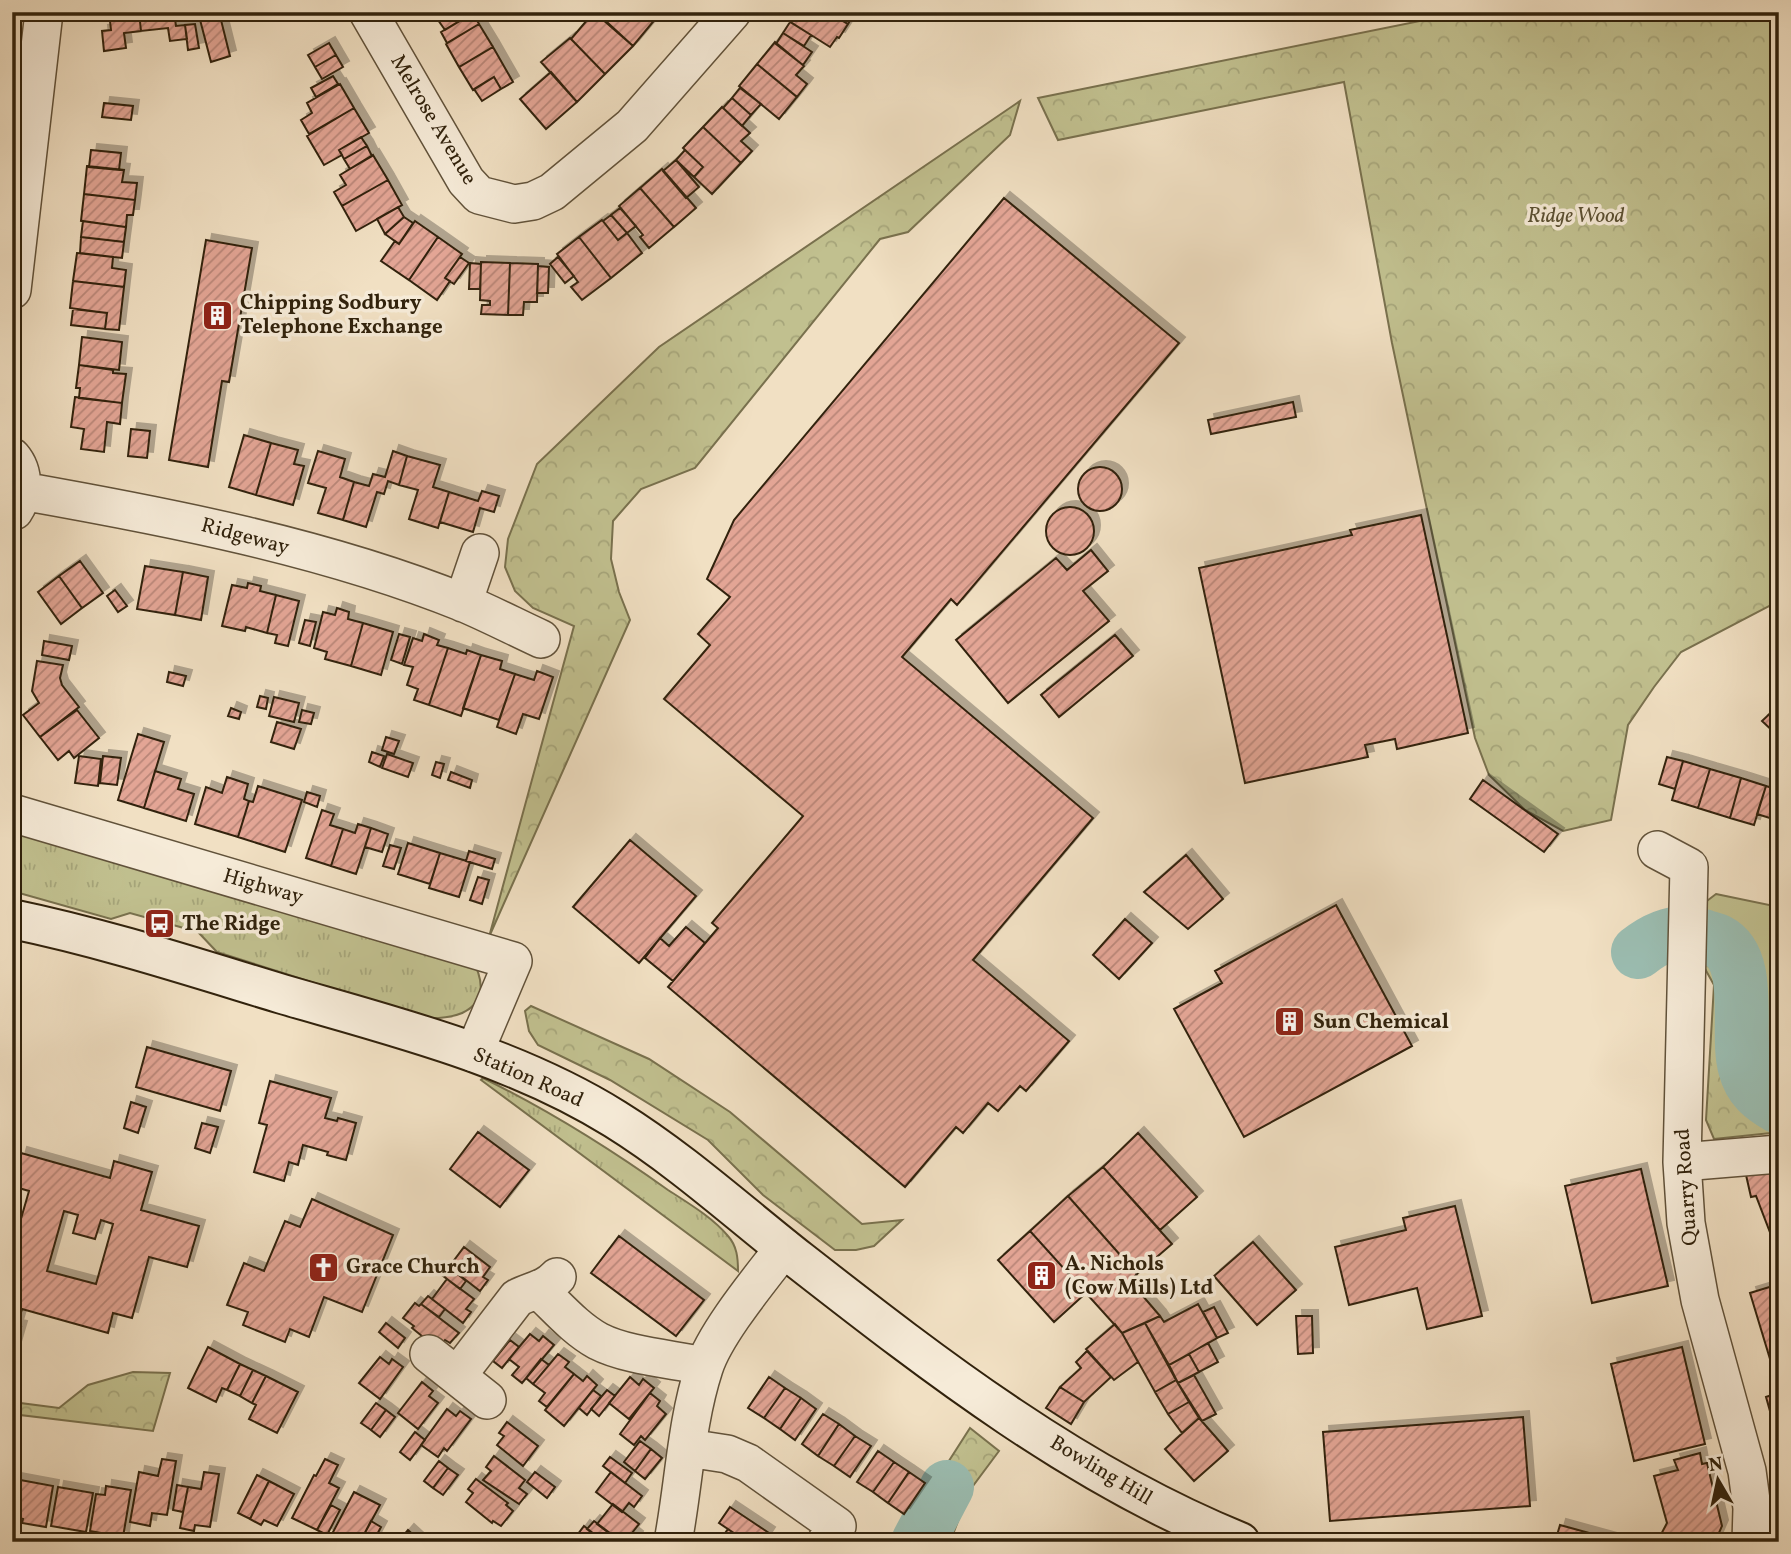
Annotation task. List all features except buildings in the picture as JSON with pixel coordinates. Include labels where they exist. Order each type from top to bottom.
[{"type":"main road","name":"Station Road","points":[[14,918],[150,955],[474,1053],[561,1088],[668,1154],[908,1345],[969,1387]]},
{"type":"main road","name":"Bowling Hill","points":[[969,1387],[1133,1493],[1240,1542]]},
{"type":"street","points":[[12,290],[44,12]]},
{"type":"street","name":"Melrose Avenue","points":[[368,12],[466,181],[479,195],[514,204],[533,201],[552,192],[632,126],[732,12]]},
{"type":"street","name":"Ridgeway","points":[[15,487],[163,516],[262,540],[367,570],[463,603],[541,639]]},
{"type":"street","points":[[463,603],[480,553]]},
{"type":"street","name":"Highway","points":[[12,813],[513,961],[474,1053]]},
{"type":"street","name":"Quarry Road","points":[[1689,867],[1682,1162],[1686,1223],[1700,1300],[1747,1471],[1752,1508],[1752,1542]]},
{"type":"street","points":[[1682,1162],[1779,1154]]},
{"type":"street","points":[[673,1542],[692,1413],[704,1366],[718,1339],[784,1248]]},
{"type":"street","points":[[487,1400],[443,1365],[517,1297],[548,1284],[576,1325],[598,1341],[619,1349],[704,1366]]},
{"type":"street","points":[[688,1448],[727,1454],[748,1463],[837,1526],[827,1542]]},
{"type":"green space","name":"Ridge Wood","points":[[1424,12],[1779,12],[1779,601],[1681,652],[1628,725],[1611,820],[1563,831],[1525,810],[1489,775],[1475,738],[1392,343],[1344,82],[1058,140],[1038,98],[1425,20]]},
{"type":"green space","points":[[1020,101],[1010,135],[908,232],[880,239],[695,468],[641,489],[613,521],[611,559],[619,592],[630,620],[489,937],[574,626],[533,608],[515,591],[505,567],[508,539],[537,464],[659,347]]},
{"type":"green space","points":[[12,823],[471,957],[481,985],[479,996],[474,1005],[465,1011],[441,1018],[425,1018],[217,952],[198,932],[130,913],[111,919],[12,891]]},
{"type":"green space","points":[[1716,894],[1779,907],[1779,1093],[1764,1083],[1752,1059],[1749,984],[1744,959],[1718,931],[1695,928],[1699,907]]},
{"type":"green space","points":[[1695,928],[1718,931],[1744,959],[1763,1083],[1779,1094],[1779,1135],[1771,1133],[1714,1139],[1706,1120],[1714,985],[1699,958]]},
{"type":"green space","points":[[531,1006],[649,1059],[730,1112],[862,1224],[902,1220],[874,1246],[856,1250],[835,1250],[763,1195],[708,1140],[610,1080],[538,1045],[529,1031],[525,1011]]},
{"type":"green space","points":[[483,1078],[578,1130],[707,1217],[722,1229],[733,1244],[738,1271],[481,1080]]},
{"type":"green space","points":[[133,1372],[170,1373],[153,1431],[12,1414],[12,1402],[59,1408],[88,1385]]},
{"type":"green space","points":[[970,1428],[999,1451],[970,1490],[950,1542],[897,1542]]},
{"type":"waterway","points":[[1638,952],[1660,938],[1685,933],[1716,940],[1729,951],[1740,981],[1742,1054],[1747,1075],[1758,1091],[1779,1107]]},
{"type":"waterway","points":[[918,1542],[947,1487]]},
{"type":"place","name":"Chipping Sodbury Telephone Exchange","points":[[217,315]]},
{"type":"place","name":"The Ridge","points":[[159,924]]},
{"type":"place","name":"Sun Chemical","points":[[1290,1022]]},
{"type":"place","name":"Grace Church","points":[[323,1267]]},
{"type":"place","name":"A. Nichols (Cow Mills) Ltd","points":[[1042,1276]]}]
